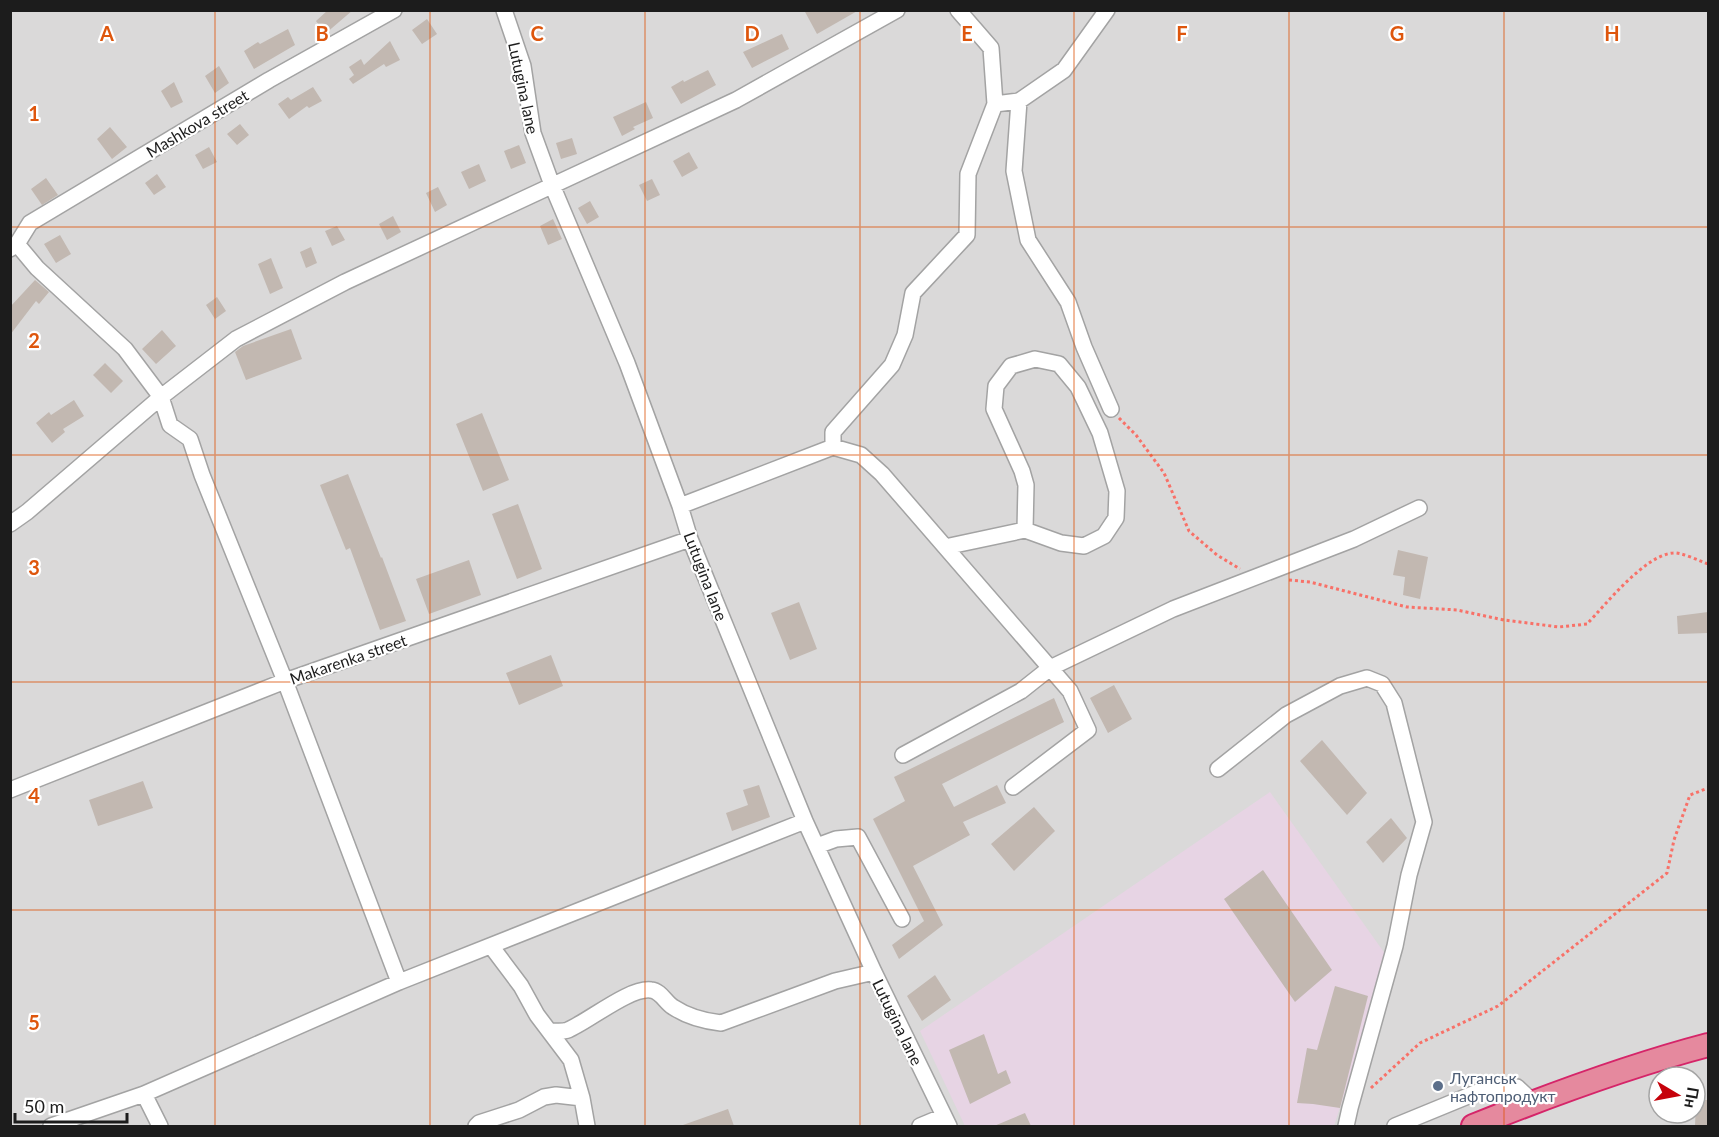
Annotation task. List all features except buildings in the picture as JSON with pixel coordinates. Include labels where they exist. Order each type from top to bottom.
[{"type":"highway","points":[[1473,1126],[1598,1079],[1708,1045]]},
{"type":"street","name":"Mashkova street","points":[[14,246],[30,223],[269,80],[394,10]]},
{"type":"street","name":"Lutugina lane","points":[[504,10],[523,66],[533,133],[552,185],[627,363],[690,539],[805,821],[874,972],[947,1121]]},
{"type":"street","points":[[10,525],[161,398],[236,339],[345,282],[736,100],[897,10]]},
{"type":"street","points":[[833,447],[833,432],[892,365],[905,335],[913,294],[967,235],[968,174],[995,104],[992,48],[958,10]]},
{"type":"street","points":[[995,104],[1019,101],[1064,70],[1107,10]]},
{"type":"street","points":[[1019,101],[1014,171],[1028,240],[1068,302],[1111,410]]},
{"type":"street","points":[[14,246],[125,349],[161,398],[170,425],[190,440],[285,681],[399,982]]},
{"type":"street","points":[[945,547],[1025,530],[1061,543],[1084,546],[1104,536],[1116,518],[1117,491],[1100,433],[1078,387],[1059,364],[1035,359],[1011,366],[996,386],[994,409],[1026,485],[1025,530]]},
{"type":"street","points":[[680,506],[833,447],[861,455],[882,474],[1070,692],[1088,730],[1013,788]]},
{"type":"street","points":[[903,755],[1021,691],[1050,668],[1173,609],[1354,539],[1419,508]]},
{"type":"street","name":"Makarenka street","points":[[10,790],[285,681],[690,539]]},
{"type":"street","points":[[1218,769],[1286,715],[1340,686],[1367,678],[1382,684],[1394,703],[1424,822],[1409,875],[1395,946],[1347,1126]]},
{"type":"street","points":[[51,1126],[144,1094],[399,982],[805,821]]},
{"type":"street","points":[[817,846],[836,839],[858,837],[902,919]]},
{"type":"street","points":[[491,946],[522,986],[537,1015],[571,1060],[587,1126]]},
{"type":"street","points":[[550,1031],[566,1031],[635,992],[651,989],[658,992],[671,1006],[689,1017],[721,1023],[835,981],[874,972]]},
{"type":"street","points":[[1395,1126],[1490,1087],[1517,1087],[1533,1102]]},
{"type":"street","points":[[144,1094],[160,1126]]},
{"type":"street","points":[[476,1126],[519,1110],[544,1097],[556,1095],[582,1098]]},
{"type":"street","points":[[920,1126],[947,1121]]},
{"type":"path","points":[[1111,410],[1136,435],[1164,473],[1190,531],[1217,555],[1255,577]]},
{"type":"path","points":[[1288,580],[1310,582],[1407,607],[1457,610],[1504,620],[1559,627],[1587,624],[1628,580],[1656,559],[1674,553],[1708,564]]},
{"type":"path","points":[[1350,1108],[1420,1043],[1498,1006],[1667,873],[1674,840],[1690,795],[1708,788]]},
{"type":"shaded area","points":[[10,11],[1708,11],[1708,1126],[11,1126]]},
{"type":"shaded area","points":[[1270,792],[1388,958],[1334,1126],[965,1126],[920,1031]]},
{"type":"place","name":"Луганськ нафтопродукт","points":[[1438,1086]]}]
